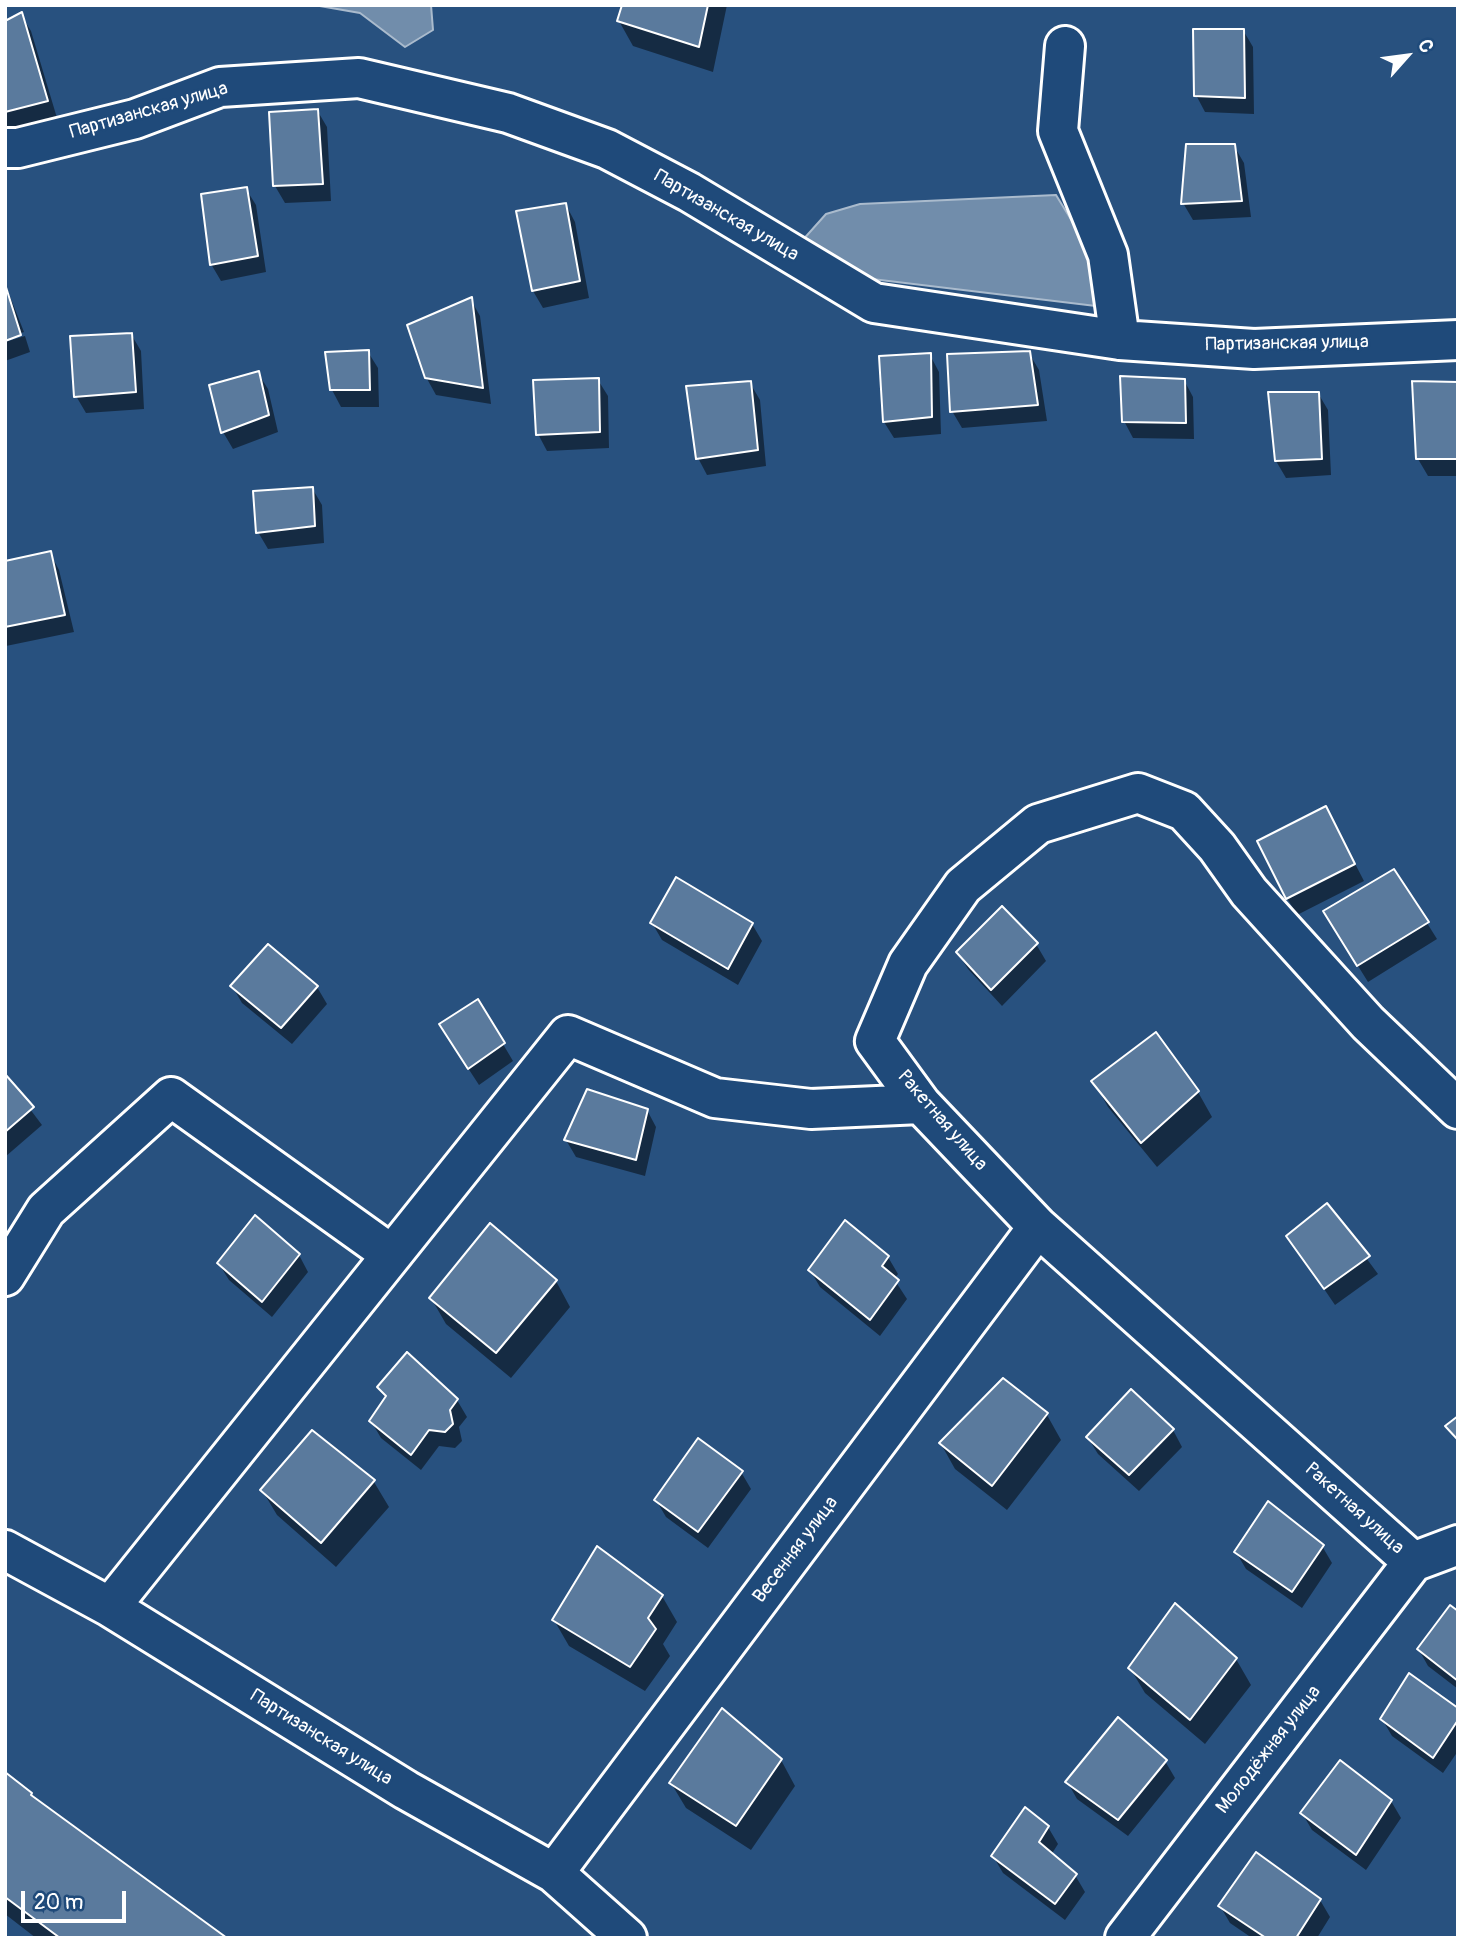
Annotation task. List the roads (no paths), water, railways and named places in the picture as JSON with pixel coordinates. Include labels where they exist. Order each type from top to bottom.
[{"type":"street","points":[[1065,46],[1058,131],[1108,255],[1119,341]]},
{"type":"street","name":"Партизанская улица","points":[[5,148],[18,148],[135,119],[220,87],[359,78],[509,113],[607,149],[689,192],[874,303],[1119,341],[1254,349],[1458,340]]},
{"type":"street","name":"Ракетная улица","points":[[1413,1562],[1038,1227],[921,1104],[875,1041],[908,964],[963,886],[1038,824],[1138,793],[1184,811],[1217,847],[1249,892],[1368,1023],[1458,1109]]},
{"type":"street","points":[[110,1607],[568,1035],[715,1098],[811,1109],[921,1104]]},
{"type":"street","points":[[5,1276],[46,1210],[171,1097],[392,1255]]},
{"type":"street","name":"Весенняя улица","points":[[554,1873],[1038,1227]]},
{"type":"street","points":[[1413,1562],[1458,1545]]},
{"type":"street","name":"Партизанская улица","points":[[5,1550],[110,1607],[406,1790],[554,1873],[627,1938]]},
{"type":"street","name":"Молодёжная улица","points":[[1125,1938],[1413,1562]]},
{"type":"water","points":[[314,5],[431,5],[433,30],[405,47],[360,13]]},
{"type":"water","points":[[1056,195],[1099,265],[1104,307],[839,275],[801,242],[826,214],[860,204]]}]
